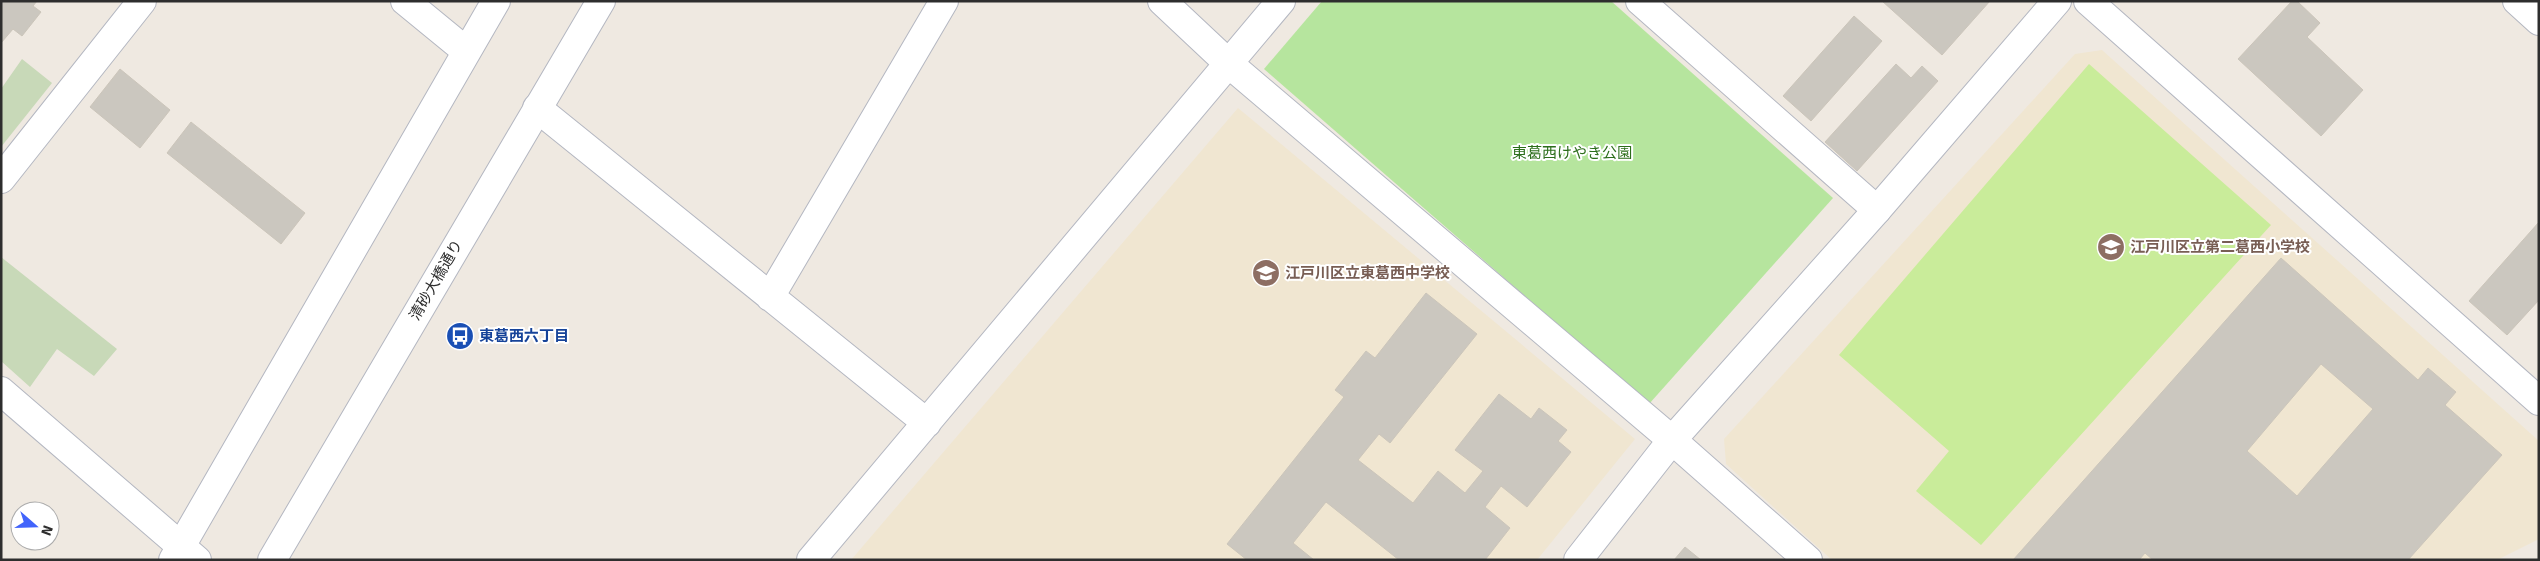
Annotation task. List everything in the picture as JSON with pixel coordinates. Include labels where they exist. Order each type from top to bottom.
[{"type":"street","points":[[1,179],[142,1]]},
{"type":"street","points":[[405,1],[466,51]]},
{"type":"street","points":[[1,391],[184,555],[466,51],[496,1]]},
{"type":"street","name":"清砂大橋通り","points":[[272,560],[600,1]]},
{"type":"street","points":[[770,297],[944,1]]},
{"type":"street","points":[[1162,1],[1228,63],[1672,440],[1808,560]]},
{"type":"street","points":[[811,560],[1281,1]]},
{"type":"street","points":[[1640,1],[1877,210]]},
{"type":"street","points":[[1578,560],[1672,440],[1877,210],[2057,1]]},
{"type":"street","points":[[2088,1],[2539,401]]},
{"type":"street","points":[[2516,1],[2539,21]]},
{"type":"street","points":[[537,108],[928,423]]},
{"type":"shaded area","name":"江戸川区立第二葛西小学校","points":[[2102,50],[2539,441],[2539,539],[2497,560],[1832,560],[1726,464],[1724,439],[2075,54]]},
{"type":"shaded area","name":"江戸川区立東葛西中学校","points":[[1238,108],[1635,439],[1537,560],[851,560]]},
{"type":"green space","name":"東葛西けやき公園","points":[[1322,1],[1611,1],[1833,198],[1649,404],[1264,69]]},
{"type":"green space","points":[[22,59],[52,83],[1,147],[1,89]]},
{"type":"green space","points":[[2089,64],[2271,225],[1981,545],[1916,491],[1949,451],[1839,355]]},
{"type":"green space","points":[[1,257],[117,349],[94,376],[57,349],[30,387],[1,361]]},
{"type":"building","points":[[1,1],[37,1],[33,6],[41,12],[22,36],[13,29],[1,43]]},
{"type":"building","points":[[1882,1],[1990,1],[1942,55]]},
{"type":"building","points":[[2292,1],[2297,1],[2320,23],[2307,37],[2363,90],[2321,136],[2238,59]]},
{"type":"building","points":[[1854,16],[1882,41],[1811,121],[1783,96]]},
{"type":"building","points":[[1896,64],[1911,78],[1922,66],[1938,81],[1857,171],[1825,142]]},
{"type":"building","points":[[120,69],[170,110],[140,148],[90,107]]},
{"type":"building","points":[[191,122],[305,213],[281,244],[167,153]]},
{"type":"building","points":[[2539,222],[2539,300],[2507,335],[2469,301]]},
{"type":"building","points":[[2281,258],[2418,380],[2428,368],[2456,392],[2445,405],[2502,455],[2408,560],[2153,560],[2145,553],[2139,560],[2013,560]],"holes":[[[2321,364],[2373,409],[2297,496],[2247,451]]]},
{"type":"building","points":[[1426,293],[1477,334],[1390,443],[1379,434],[1358,460],[1413,503],[1438,471],[1465,493],[1483,471],[1455,450],[1499,394],[1531,419],[1539,408],[1567,430],[1558,441],[1571,452],[1527,507],[1501,486],[1485,507],[1510,528],[1485,560],[1399,560],[1326,502],[1293,543],[1314,560],[1247,560],[1227,544],[1344,397],[1335,390],[1366,351],[1375,358]]},
{"type":"building","points":[[1685,547],[1701,560],[1674,560]]},
{"type":"place","name":"江戸川区立第二葛西小学校","points":[[2111,247]]},
{"type":"place","name":"江戸川区立東葛西中学校","points":[[1266,273]]},
{"type":"place","name":"東葛西六丁目","points":[[460,336]]}]
